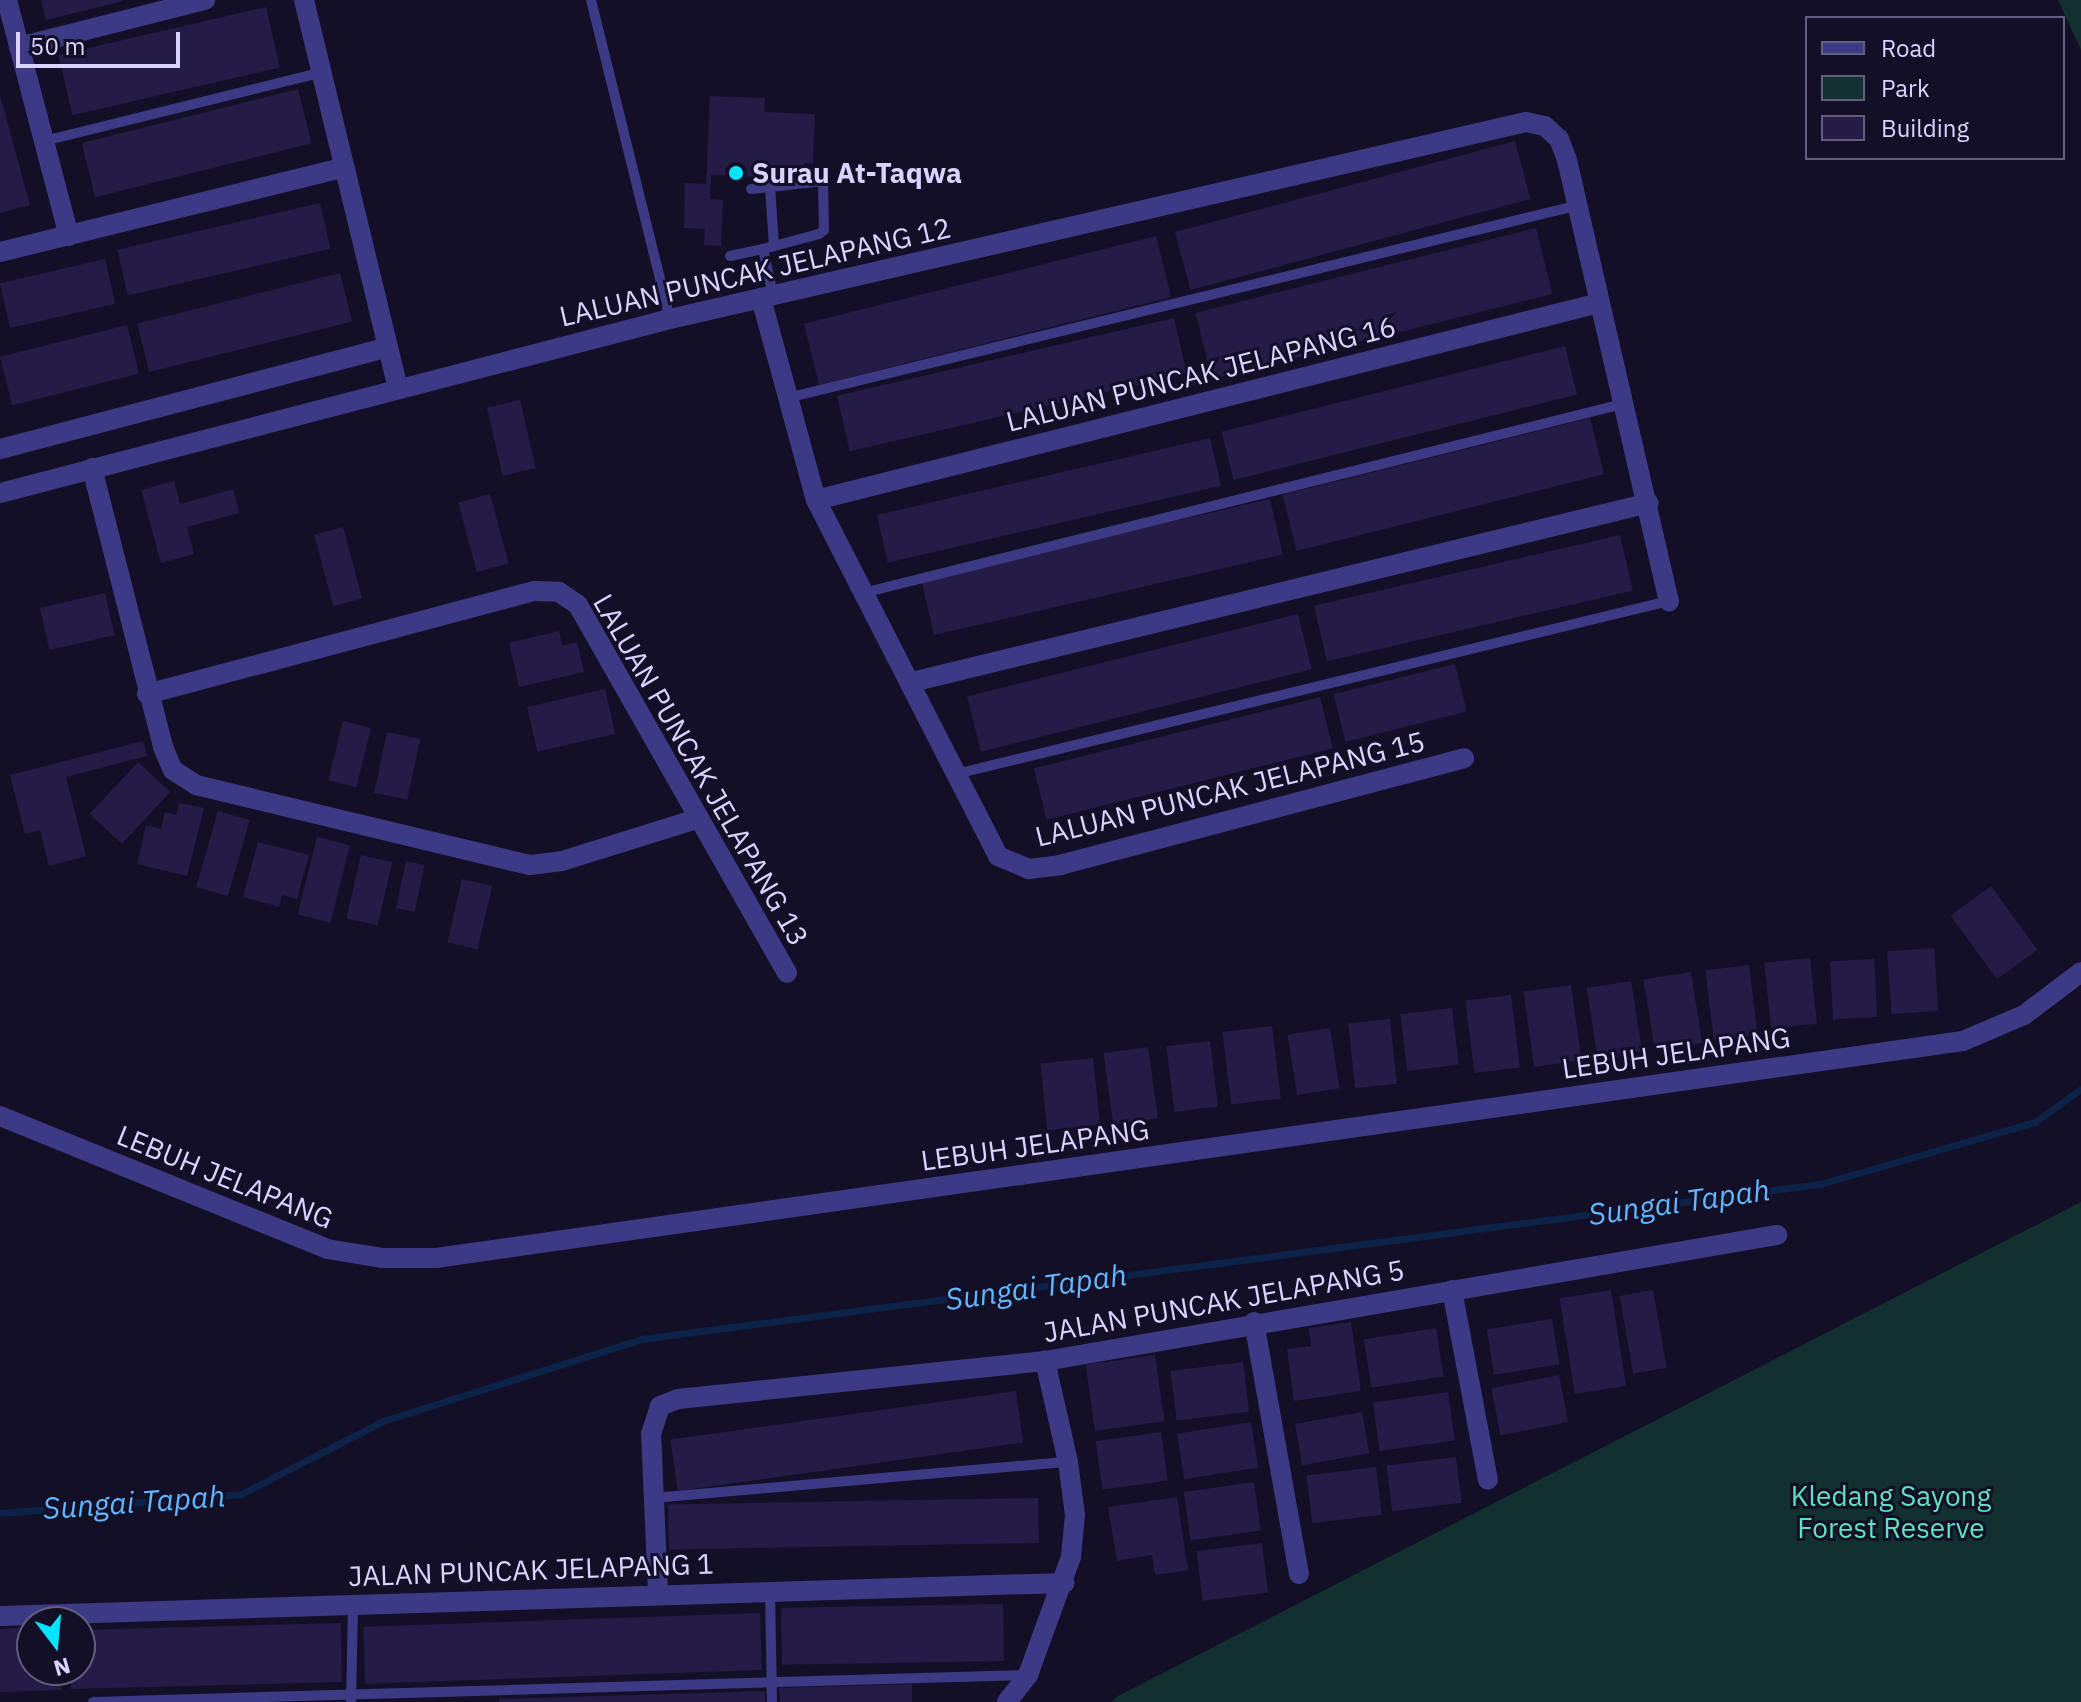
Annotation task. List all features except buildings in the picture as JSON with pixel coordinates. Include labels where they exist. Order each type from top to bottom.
[{"type":"street","points":[[7,0],[69,236]]},
{"type":"street","points":[[19,47],[205,0]]},
{"type":"street","points":[[304,0],[398,388]]},
{"type":"street","name":"LALUAN PUNCAK JELAPANG 12","points":[[0,493],[670,319],[1526,122],[1545,126],[1559,139],[1575,206]]},
{"type":"street","points":[[0,252],[345,167]]},
{"type":"street","points":[[1575,206],[1649,503],[1669,601]]},
{"type":"street","name":"LALUAN PUNCAK JELAPANG 15","points":[[767,296],[787,398],[816,500],[912,682],[998,856],[1029,869],[1464,758]]},
{"type":"street","name":"LALUAN PUNCAK JELAPANG 16","points":[[816,500],[1599,303]]},
{"type":"street","points":[[0,449],[388,347]]},
{"type":"street","points":[[92,468],[147,694],[173,770],[196,785],[509,863],[562,861],[697,819]]},
{"type":"street","points":[[912,682],[1649,503]]},
{"type":"street","name":"LALUAN PUNCAK JELAPANG 13","points":[[147,694],[535,591],[559,592],[578,605],[787,973]]},
{"type":"street","name":"LEBUH JELAPANG","points":[[0,1116],[327,1249],[383,1258],[436,1258],[1963,1041],[2024,1015],[2081,972]]},
{"type":"street","name":"JALAN PUNCAK JELAPANG 5","points":[[653,1498],[653,1418],[660,1406],[678,1399],[1045,1361],[1254,1322],[1777,1235]]},
{"type":"street","points":[[1452,1290],[1488,1480]]},
{"type":"street","points":[[1254,1322],[1299,1574]]},
{"type":"street","points":[[1007,1702],[1028,1675],[1064,1583],[1075,1515],[1068,1462],[1045,1361]]},
{"type":"street","points":[[653,1498],[658,1592]]},
{"type":"street","name":"JALAN PUNCAK JELAPANG 1","points":[[0,1616],[658,1592],[1064,1583]]},
{"type":"lane","points":[[591,0],[670,319]]},
{"type":"lane","points":[[44,141],[322,72]]},
{"type":"lane","points":[[730,256],[819,234],[828,217],[819,178],[751,189]]},
{"type":"lane","points":[[767,296],[770,187]]},
{"type":"lane","points":[[787,398],[1575,206]]},
{"type":"lane","points":[[863,593],[1625,403]]},
{"type":"lane","points":[[956,774],[1669,601]]},
{"type":"lane","points":[[653,1498],[1068,1462]]},
{"type":"lane","points":[[770,1590],[772,1702]]},
{"type":"lane","points":[[351,1698],[353,1604]]},
{"type":"lane","points":[[93,1702],[351,1698],[771,1679],[1028,1675]]},
{"type":"green space","points":[[2058,0],[2081,0],[2081,50]]},
{"type":"green space","name":"Kledang Sayong Forest Reserve","points":[[2081,1202],[2081,1702],[1112,1702],[1116,1697]]},
{"type":"waterway","name":"Sungai Tapah","points":[[0,1513],[241,1494],[383,1421],[641,1339],[1820,1184],[2035,1122],[2081,1089]]},
{"type":"place","name":"Surau At-Taqwa","points":[[736,173]]}]
